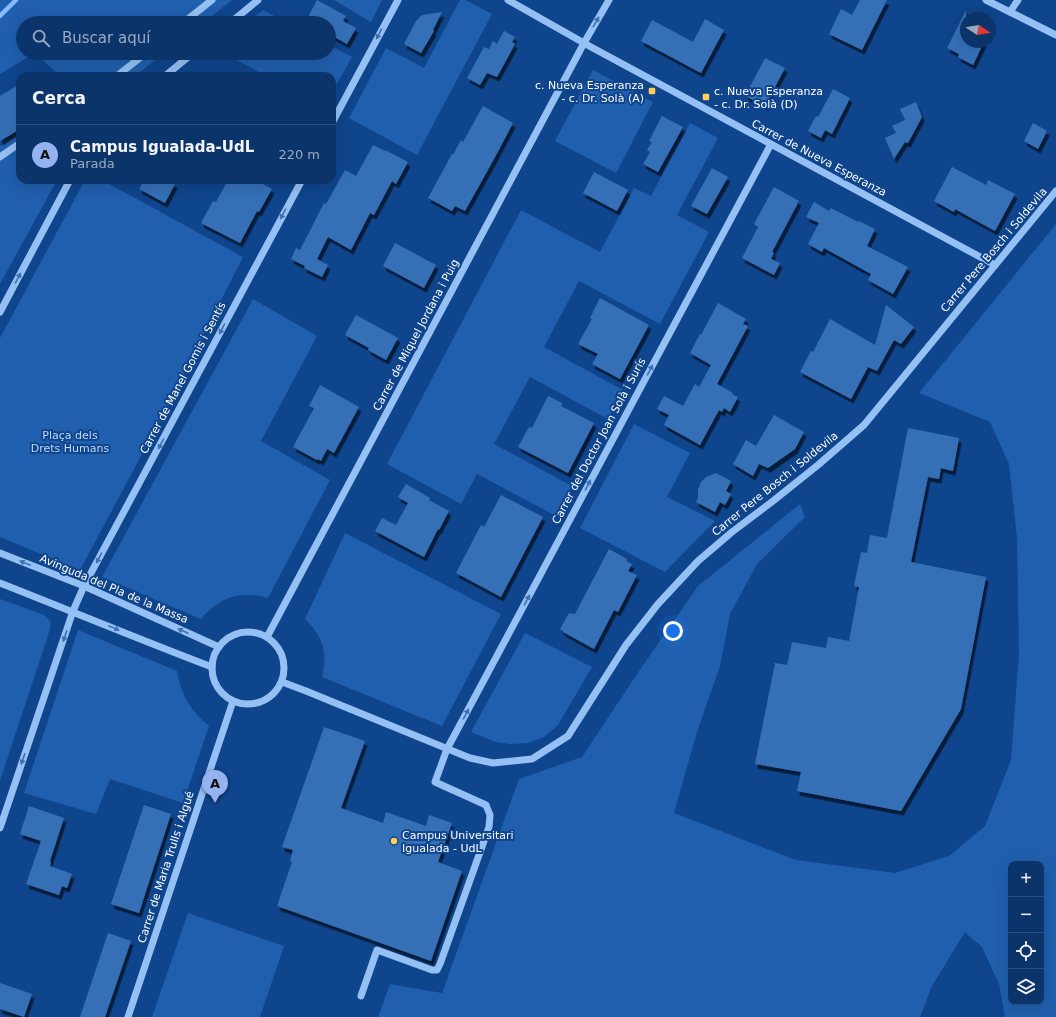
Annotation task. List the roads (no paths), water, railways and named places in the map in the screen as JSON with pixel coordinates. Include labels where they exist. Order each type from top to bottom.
[{"type":"street","points":[[192,16],[212,0]]},
{"type":"street","points":[[239,16],[258,0]]},
{"type":"street","points":[[336,116],[398,0]]},
{"type":"street","name":"Carrer de Nueva Esperanza","points":[[508,0],[584,43],[995,265]]},
{"type":"street","name":"Carrer de Miquel Jordana i Puig","points":[[267,637],[584,43],[609,0]]},
{"type":"street","points":[[986,0],[1056,35]]},
{"type":"street","points":[[1010,12],[1018,0]]},
{"type":"street","points":[[122,72],[137,60]]},
{"type":"street","points":[[170,72],[184,60]]},
{"type":"street","name":"Carrer del Doctor Joan Solà i Surís","points":[[361,996],[377,950],[432,970],[437,970],[440,964],[489,827],[490,815],[486,805],[435,782],[447,749],[771,144]]},
{"type":"street","points":[[0,156],[16,146]]},
{"type":"street","points":[[0,312],[68,184]]},
{"type":"street","name":"Carrer de Manel Gomis i Sentís","points":[[0,828],[73,611],[84,586],[300,184]]},
{"type":"street","name":"Carrer Pere Bosch i Soldevila","points":[[447,749],[470,758],[493,763],[532,759],[568,736],[626,645],[658,604],[698,561],[732,532],[818,465],[864,424],[1056,191]]},
{"type":"street","name":"Avinguda del Pla de la Massa","points":[[0,553],[84,586],[219,647]]},
{"type":"street","points":[[0,583],[212,667]]},
{"type":"street","points":[[241,632],[257,633],[267,637],[277,645],[283,657],[285,669],[279,689],[268,699],[262,702],[247,705],[233,701],[224,696],[213,678],[212,667],[214,656],[219,647],[231,636],[241,632]]},
{"type":"street","points":[[282,682],[447,749]]},
{"type":"street","name":"Carrer de Maria Trulls i Algué","points":[[128,1017],[233,701]]},
{"type":"waterway","points":[[0,16],[16,0]]},
{"type":"place","name":"c. Nueva Esperanza - c. Dr. Solà (A)","points":[[652,91]]},
{"type":"place","name":"c. Nueva Esperanza - c. Dr. Solà (D)","points":[[706,97]]},
{"type":"place","name":"Campus Igualada-UdL","points":[[215,803]]},
{"type":"place","name":"Campus Universitari Igualada - UdL","points":[[394,841]]},
{"type":"park label","name":"Plaça dels Drets Humans","points":[[70,441]]}]
